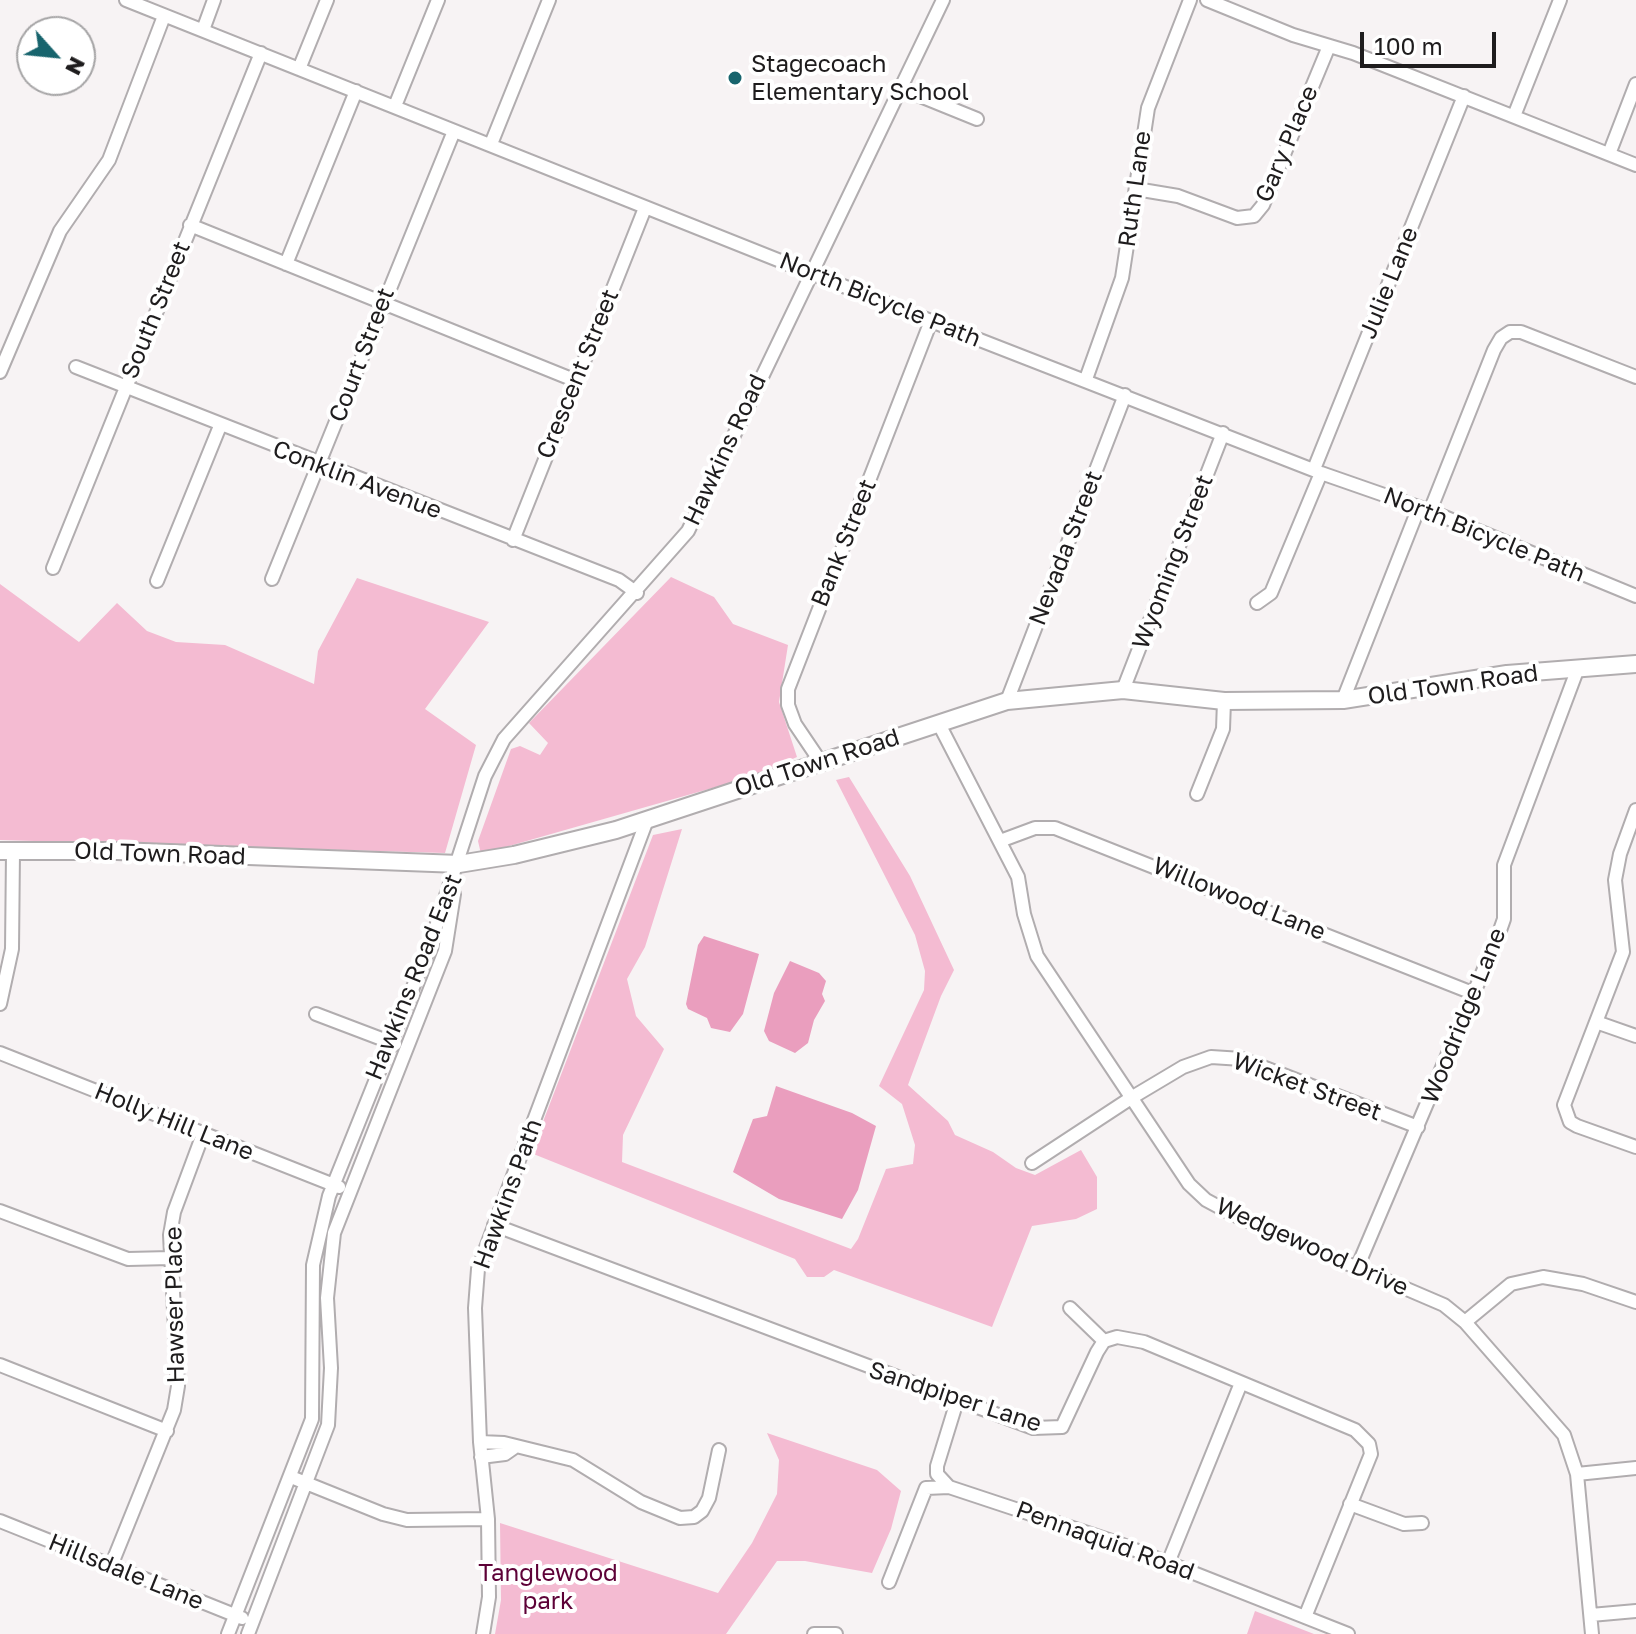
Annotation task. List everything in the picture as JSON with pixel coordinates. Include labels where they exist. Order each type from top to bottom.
[{"type":"main road","name":"Old Town Road","points":[[6,852],[117,851],[459,864],[514,855],[647,820],[1007,701],[1123,690],[1224,701],[1343,700],[1507,674],[1636,664]]},
{"type":"street","name":"North Bicycle Path","points":[[126,0],[931,321],[1318,471],[1425,509],[1636,596]]},
{"type":"street","points":[[203,30],[214,0]]},
{"type":"street","points":[[299,69],[327,0]]},
{"type":"street","points":[[395,106],[438,0]]},
{"type":"street","points":[[491,144],[549,0]]},
{"type":"street","name":"Hawkins Road","points":[[459,864],[485,776],[504,739],[637,593],[688,531],[774,346],[814,273],[943,0]]},
{"type":"street","name":"Ruth Lane","points":[[1086,379],[1122,278],[1148,108],[1190,0]]},
{"type":"street","points":[[1207,0],[1464,96],[1636,165]]},
{"type":"street","points":[[1514,116],[1560,0]]},
{"type":"street","points":[[0,372],[60,231],[109,160],[164,16]]},
{"type":"street","name":"Gary Place","points":[[1136,189],[1169,193],[1237,218],[1254,216],[1263,205],[1329,46]]},
{"type":"street","name":"South Street","points":[[53,568],[261,53]]},
{"type":"street","points":[[1609,154],[1636,84]]},
{"type":"street","points":[[903,89],[977,119]]},
{"type":"street","points":[[286,264],[356,91]]},
{"type":"street","name":"Julie Lane","points":[[1257,603],[1271,593],[1464,96]]},
{"type":"street","name":"Court Street","points":[[272,579],[320,465],[382,301],[454,131]]},
{"type":"street","name":"Crescent Street","points":[[513,540],[574,380],[645,208]]},
{"type":"street","points":[[190,225],[574,380]]},
{"type":"street","name":"Bank Street","points":[[820,761],[795,724],[788,705],[788,689],[931,321]]},
{"type":"street","points":[[1343,700],[1501,338],[1510,332],[1521,332],[1636,377]]},
{"type":"street","name":"Conklin Avenue","points":[[76,367],[619,580],[637,593]]},
{"type":"street","name":"Nevada Street","points":[[1007,701],[1125,395]]},
{"type":"street","points":[[157,581],[220,426]]},
{"type":"street","name":"Wyoming Street","points":[[1123,690],[1223,433]]},
{"type":"street","name":"Woodridge Lane","points":[[1357,1268],[1504,919],[1504,865],[1578,668]]},
{"type":"street","points":[[1197,794],[1223,729],[1224,701]]},
{"type":"street","name":"Wedgewood Drive","points":[[939,724],[1018,877],[1037,956],[1189,1184],[1206,1200],[1444,1305],[1465,1322],[1564,1435],[1577,1474],[1592,1634]]},
{"type":"street","points":[[1635,813],[1615,880],[1623,952],[1564,1100],[1570,1122],[1636,1147]]},
{"type":"street","name":"Hawkins Path","points":[[483,1634],[489,1597],[488,1519],[480,1442],[475,1308],[478,1269],[647,820]]},
{"type":"street","name":"Willowood Lane","points":[[1000,841],[1035,828],[1055,828],[1475,994]]},
{"type":"street","points":[[0,1004],[12,949],[6,852]]},
{"type":"street","name":"Hawkins Road East","points":[[228,1634],[312,1419],[313,1265],[334,1185],[459,864]]},
{"type":"street","name":"Hawkins Road East","points":[[250,1628],[328,1425],[331,1368],[327,1298],[334,1233],[445,951],[459,864]]},
{"type":"street","points":[[316,1014],[406,1047]]},
{"type":"street","points":[[1596,1022],[1636,1036]]},
{"type":"street","name":"Holly Hill Lane","points":[[0,1053],[349,1190]]},
{"type":"street","name":"Wicket Street","points":[[1032,1163],[1131,1098],[1199,1059],[1226,1057],[1253,1063],[1418,1127]]},
{"type":"street","name":"Hawser Place","points":[[111,1566],[167,1431],[178,1386],[170,1258],[174,1212],[203,1134]]},
{"type":"street","points":[[0,1211],[128,1259],[170,1258]]},
{"type":"street","name":"Sandpiper Lane","points":[[494,1225],[1033,1428],[1062,1427],[1104,1341]]},
{"type":"street","points":[[1465,1322],[1511,1284],[1543,1277],[1583,1284],[1636,1302]]},
{"type":"street","points":[[1070,1308],[1104,1341],[1117,1337],[1144,1342],[1355,1430],[1363,1438],[1371,1454],[1305,1617]]},
{"type":"street","points":[[0,1365],[167,1431]]},
{"type":"street","points":[[1168,1563],[1241,1383]]},
{"type":"street","points":[[949,1487],[937,1474],[937,1466],[957,1401]]},
{"type":"street","points":[[480,1442],[547,1451],[573,1460],[641,1502],[680,1518],[694,1517],[702,1511],[709,1498],[719,1450]]},
{"type":"street","points":[[481,1457],[505,1454],[515,1447]]},
{"type":"street","points":[[1577,1474],[1636,1468]]},
{"type":"street","points":[[291,1477],[383,1514],[407,1520],[488,1519]]},
{"type":"street","points":[[889,1582],[926,1488],[949,1487]]},
{"type":"street","name":"Pennaquid Road","points":[[949,1487],[1168,1563],[1348,1634]]},
{"type":"street","points":[[1350,1504],[1404,1524],[1422,1523]]},
{"type":"street","name":"Hillsdale Lane","points":[[0,1521],[236,1616],[250,1628]]},
{"type":"street","points":[[1591,1615],[1636,1611]]},
{"type":"street","points":[[814,1634],[836,1634]]},
{"type":"green space","points":[[671,577],[714,597],[733,624],[788,645],[779,702],[797,757],[751,777],[481,854],[478,841],[511,749],[520,746],[540,755],[548,743],[529,723]]},
{"type":"green space","points":[[357,578],[489,622],[425,709],[476,745],[445,853],[0,840],[0,584],[79,642],[117,603],[147,631],[176,642],[225,645],[314,684],[318,651]]},
{"type":"green space","points":[[849,777],[910,876],[954,970],[941,996],[908,1085],[948,1121],[955,1135],[993,1152],[1016,1168],[1035,1175],[1081,1150],[1097,1177],[1097,1209],[1076,1219],[1032,1226],[992,1327],[834,1270],[824,1277],[807,1277],[795,1259],[531,1153],[653,835],[682,829],[645,947],[627,979],[636,1016],[664,1049],[623,1135],[622,1162],[851,1249],[858,1239],[886,1169],[913,1164],[915,1145],[902,1104],[879,1086],[924,990],[925,971],[915,935],[836,780]]},
{"type":"green space","name":"Tanglewood park","points":[[767,1433],[877,1470],[901,1491],[891,1529],[872,1573],[805,1561],[777,1561],[726,1634],[495,1634],[501,1600],[500,1523],[718,1593],[752,1543],[777,1494],[779,1460]]},
{"type":"green space","points":[[1255,1611],[1314,1634],[1247,1634]]},
{"type":"shaded area","points":[[704,936],[759,954],[743,1014],[730,1032],[711,1028],[707,1018],[688,1009],[686,1004],[698,945]]},
{"type":"shaded area","points":[[790,961],[819,973],[826,981],[822,994],[825,1001],[814,1020],[808,1043],[795,1053],[769,1041],[764,1031],[774,993]]},
{"type":"shaded area","points":[[776,1086],[852,1113],[876,1126],[858,1190],[842,1219],[779,1199],[733,1172],[753,1119],[767,1116]]},
{"type":"place","name":"Stagecoach Elementary School","points":[[735,78]]}]
